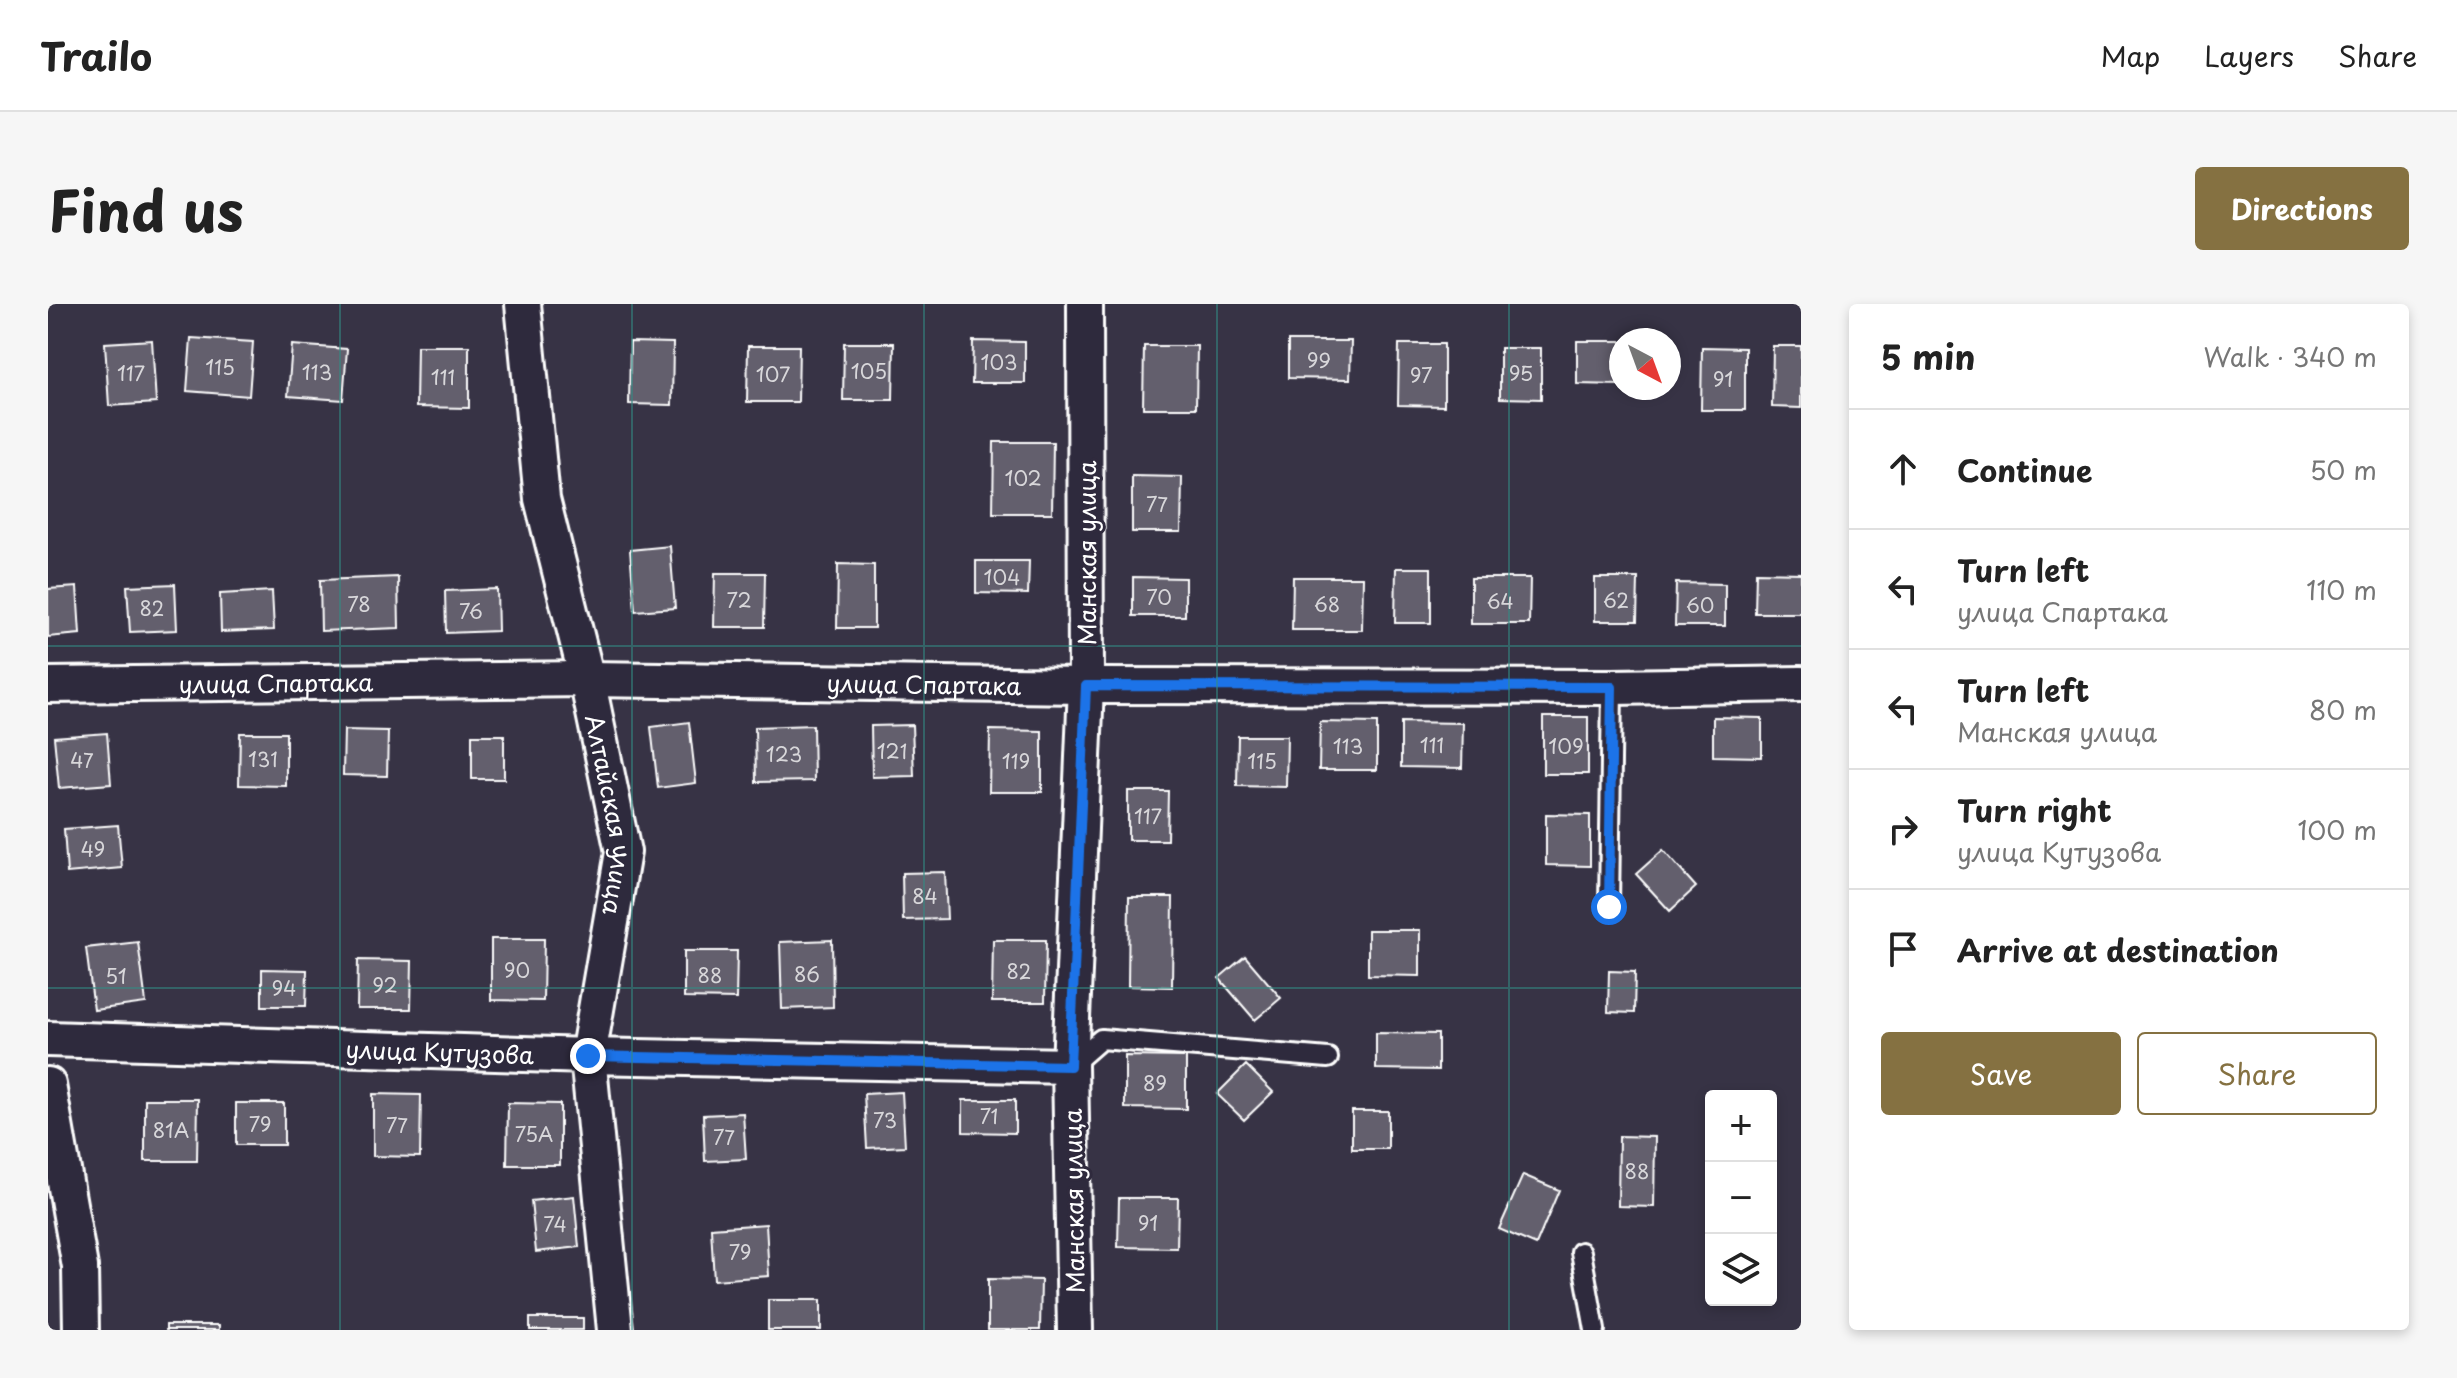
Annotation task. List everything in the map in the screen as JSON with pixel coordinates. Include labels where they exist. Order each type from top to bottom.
[{"type":"street","name":"Алтайская улица","points":[[523,304],[542,499],[587,679],[623,852],[588,1056],[615,1330]]},
{"type":"street","name":"Манская улица","points":[[1075,1330],[1070,1066],[1086,686],[1085,304]]},
{"type":"street","name":"улица Спартака","points":[[48,685],[587,679],[1086,686],[1612,687],[1801,684]]},
{"type":"street","name":"улица Кутузова","points":[[48,1039],[588,1056],[1070,1066]]},
{"type":"street","points":[[48,1085],[80,1267],[81,1330]]},
{"type":"lane","points":[[1609,907],[1612,687]]},
{"type":"lane","points":[[1070,1066],[1101,1039],[1328,1058]]},
{"type":"lane","points":[[1581,1252],[1595,1330]]},
{"type":"building","points":[[191,338],[253,342],[249,396],[187,391]]},
{"type":"building","points":[[152,340],[156,403],[109,406],[105,343]]},
{"type":"building","points":[[973,341],[1025,342],[1025,383],[972,383]]},
{"type":"building","points":[[1288,341],[1351,341],[1350,379],[1288,378]]},
{"type":"building","points":[[1577,341],[1609,341],[1609,385],[1577,384]]},
{"type":"building","points":[[630,342],[673,343],[672,405],[629,404]]},
{"type":"building","points":[[844,343],[894,343],[893,400],[843,400]]},
{"type":"building","points":[[1399,344],[1444,344],[1444,406],[1398,405]]},
{"type":"building","points":[[292,345],[347,349],[343,400],[288,396]]},
{"type":"building","points":[[417,346],[469,346],[469,408],[416,407]]},
{"type":"building","points":[[748,346],[799,346],[798,402],[747,402]]},
{"type":"building","points":[[1144,346],[1197,346],[1196,408],[1143,408]]},
{"type":"building","points":[[1773,346],[1801,346],[1801,408],[1772,407]]},
{"type":"building","points":[[1702,347],[1745,348],[1745,410],[1701,410]]},
{"type":"building","points":[[1500,348],[1541,348],[1541,399],[1500,398]]},
{"type":"building","points":[[994,442],[1053,442],[1052,513],[993,513]]},
{"type":"building","points":[[1132,476],[1182,477],[1181,532],[1132,532]]},
{"type":"building","points":[[670,546],[675,608],[635,611],[630,550]]},
{"type":"building","points":[[976,561],[1029,561],[1028,594],[976,593]]},
{"type":"building","points":[[838,564],[874,565],[874,628],[837,628]]},
{"type":"building","points":[[1396,568],[1431,568],[1431,623],[1395,623]]},
{"type":"building","points":[[1756,572],[1801,573],[1801,613],[1755,613]]},
{"type":"building","points":[[715,573],[765,573],[764,627],[714,627]]},
{"type":"building","points":[[398,577],[399,628],[321,631],[320,580]]},
{"type":"building","points":[[1133,577],[1185,578],[1185,616],[1133,616]]},
{"type":"building","points":[[1293,577],[1363,577],[1362,630],[1292,630]]},
{"type":"building","points":[[1471,578],[1530,578],[1529,624],[1471,624]]},
{"type":"building","points":[[1595,578],[1638,578],[1637,621],[1595,621]]},
{"type":"building","points":[[1676,583],[1725,584],[1725,626],[1675,626]]},
{"type":"building","points":[[175,584],[177,630],[130,632],[127,586]]},
{"type":"building","points":[[77,587],[80,634],[48,637],[48,589]]},
{"type":"building","points":[[497,589],[498,631],[446,633],[445,591]]},
{"type":"building","points":[[272,591],[274,630],[221,632],[220,594]]},
{"type":"building","points":[[1543,717],[1588,717],[1588,774],[1543,774]]},
{"type":"building","points":[[1713,717],[1762,718],[1762,757],[1713,756]]},
{"type":"building","points":[[689,722],[696,783],[658,788],[651,727]]},
{"type":"building","points":[[1320,722],[1377,723],[1377,770],[1319,770]]},
{"type":"building","points":[[1401,722],[1463,723],[1462,768],[1401,767]]},
{"type":"building","points":[[813,725],[814,781],[756,782],[755,727]]},
{"type":"building","points":[[912,725],[914,776],[872,777],[871,726]]},
{"type":"building","points":[[344,730],[388,731],[387,776],[343,775]]},
{"type":"building","points":[[990,730],[1042,731],[1042,792],[989,792]]},
{"type":"building","points":[[107,733],[111,784],[59,788],[54,737]]},
{"type":"building","points":[[240,733],[286,733],[286,786],[239,785]]},
{"type":"building","points":[[472,735],[504,735],[504,779],[472,779]]},
{"type":"building","points":[[1238,736],[1287,736],[1286,787],[1237,786]]},
{"type":"building","points":[[1128,791],[1168,791],[1167,840],[1128,840]]},
{"type":"building","points":[[1546,814],[1590,815],[1590,866],[1546,865]]},
{"type":"building","points":[[118,825],[122,868],[67,873],[64,829]]},
{"type":"building","points":[[1663,850],[1696,887],[1670,911],[1636,874]]},
{"type":"building","points":[[945,872],[947,919],[903,920],[902,873]]},
{"type":"building","points":[[1129,897],[1173,897],[1172,987],[1128,986]]},
{"type":"building","points":[[1368,930],[1420,930],[1420,976],[1368,975]]},
{"type":"building","points":[[491,939],[544,939],[543,1001],[491,1000]]},
{"type":"building","points":[[832,940],[833,1007],[782,1009],[780,942]]},
{"type":"building","points":[[993,940],[1046,940],[1045,1002],[992,1002]]},
{"type":"building","points":[[138,942],[146,1003],[94,1010],[86,948]]},
{"type":"building","points":[[684,951],[737,951],[736,999],[684,998]]},
{"type":"building","points":[[1245,956],[1281,998],[1255,1020],[1219,978]]},
{"type":"building","points":[[358,960],[412,961],[411,1009],[357,1009]]},
{"type":"building","points":[[262,969],[307,970],[306,1006],[262,1006]]},
{"type":"building","points":[[1609,971],[1635,972],[1634,1013],[1608,1012]]},
{"type":"building","points":[[1376,1033],[1438,1034],[1438,1070],[1376,1069]]},
{"type":"building","points":[[1125,1056],[1186,1057],[1186,1109],[1125,1108]]},
{"type":"building","points":[[1246,1065],[1273,1092],[1244,1120],[1217,1094]]},
{"type":"building","points":[[902,1092],[905,1146],[867,1148],[864,1094]]},
{"type":"building","points":[[373,1094],[421,1095],[420,1157],[373,1156]]},
{"type":"building","points":[[145,1099],[198,1099],[197,1161],[145,1161]]},
{"type":"building","points":[[963,1100],[1015,1100],[1015,1133],[963,1132]]},
{"type":"building","points":[[236,1103],[284,1103],[284,1145],[236,1145]]},
{"type":"building","points":[[508,1103],[560,1104],[560,1165],[507,1165]]},
{"type":"building","points":[[1352,1111],[1388,1111],[1388,1149],[1352,1149]]},
{"type":"building","points":[[743,1113],[746,1159],[705,1161],[703,1115]]},
{"type":"building","points":[[1619,1136],[1655,1137],[1654,1207],[1618,1206]]},
{"type":"building","points":[[1523,1175],[1559,1190],[1536,1245],[1499,1229]]},
{"type":"building","points":[[574,1196],[579,1247],[536,1252],[531,1201]]},
{"type":"building","points":[[1119,1198],[1178,1198],[1177,1248],[1118,1247]]},
{"type":"building","points":[[766,1224],[769,1276],[714,1280],[711,1228]]},
{"type":"building","points":[[988,1279],[1041,1280],[1040,1330],[988,1330]]},
{"type":"building","points":[[768,1300],[821,1300],[821,1330],[768,1330]]},
{"type":"building","points":[[530,1318],[583,1318],[583,1330],[530,1330]]},
{"type":"building","points":[[166,1325],[219,1325],[219,1330],[166,1330]]},
{"type":"route","points":[[588,1056],[1070,1066],[1086,686],[1612,687],[1609,907]]}]
